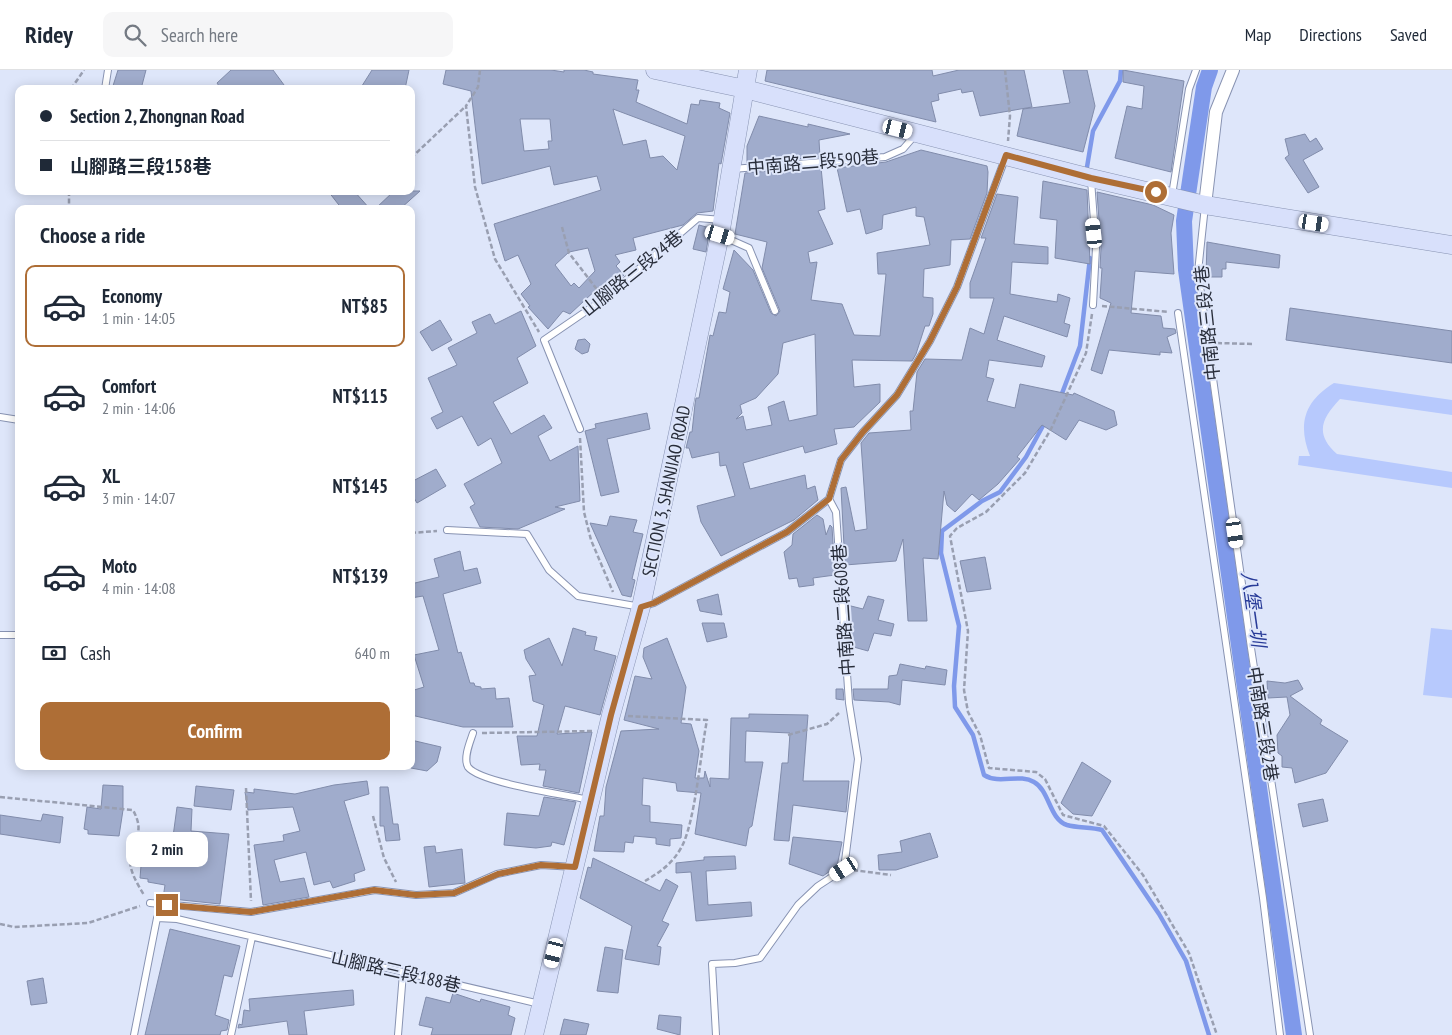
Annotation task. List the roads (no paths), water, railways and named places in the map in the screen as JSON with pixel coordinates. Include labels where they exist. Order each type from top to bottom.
[{"type":"main road","points":[[655,70],[745,89],[916,134],[1205,205],[1452,244]]},
{"type":"main road","name":"SECTION 3, SHANJIAO ROAD","points":[[534,1035],[609,723],[641,607],[721,227],[748,70]]},
{"type":"street","points":[[1205,205],[1216,112],[1233,70]]},
{"type":"lane","points":[[106,85],[108,70]]},
{"type":"lane","points":[[1172,196],[1189,89],[1196,70]]},
{"type":"lane","name":"中南路二段590巷","points":[[731,169],[885,157],[902,149],[916,134]]},
{"type":"lane","points":[[447,530],[527,534],[549,570],[578,596],[641,607],[654,603],[787,532],[829,499],[841,460],[863,432],[897,395],[930,341],[957,287],[1006,155]]},
{"type":"lane","points":[[1091,178],[1096,248],[1094,305]]},
{"type":"lane","name":"中南路三段2巷","points":[[1205,205],[1198,272],[1310,1035]]},
{"type":"lane","name":"山腳路三段24巷","points":[[580,429],[544,340],[604,299],[698,218],[721,227]]},
{"type":"lane","points":[[721,227],[749,248],[775,312]]},
{"type":"lane","points":[[1178,313],[1261,888],[1280,1035]]},
{"type":"lane","points":[[0,417],[15,419]]},
{"type":"lane","name":"中南路二段608巷","points":[[716,1035],[712,964],[735,963],[760,958],[798,905],[818,886],[844,869],[858,759],[849,703],[836,512],[829,499]]},
{"type":"lane","points":[[0,635],[15,635]]},
{"type":"lane","points":[[473,733],[466,761],[469,767],[488,779],[591,800]]},
{"type":"lane","points":[[150,903],[251,912],[374,890],[403,894],[454,893],[498,874],[541,865],[575,867]]},
{"type":"lane","name":"山腳路三段188巷","points":[[134,1035],[157,918],[177,919],[541,1004]]},
{"type":"lane","points":[[231,1035],[252,937]]},
{"type":"lane","points":[[398,1035],[403,972]]},
{"type":"waterway","points":[[1086,173],[1093,131],[1120,81],[1121,70]]},
{"type":"waterway","name":"八堡一圳","points":[[1210,70],[1204,87],[1184,221],[1186,270],[1294,1035]]},
{"type":"waterway","points":[[1061,396],[1080,346],[1090,258]]},
{"type":"waterway","points":[[1045,422],[1026,457],[1000,492],[982,501],[942,531],[941,553],[959,626],[954,686],[955,707],[973,735],[984,775],[996,779],[1022,779],[1034,782],[1039,786],[1056,817],[1061,822],[1071,826],[1102,830],[1159,914],[1186,961],[1209,1035]]}]
